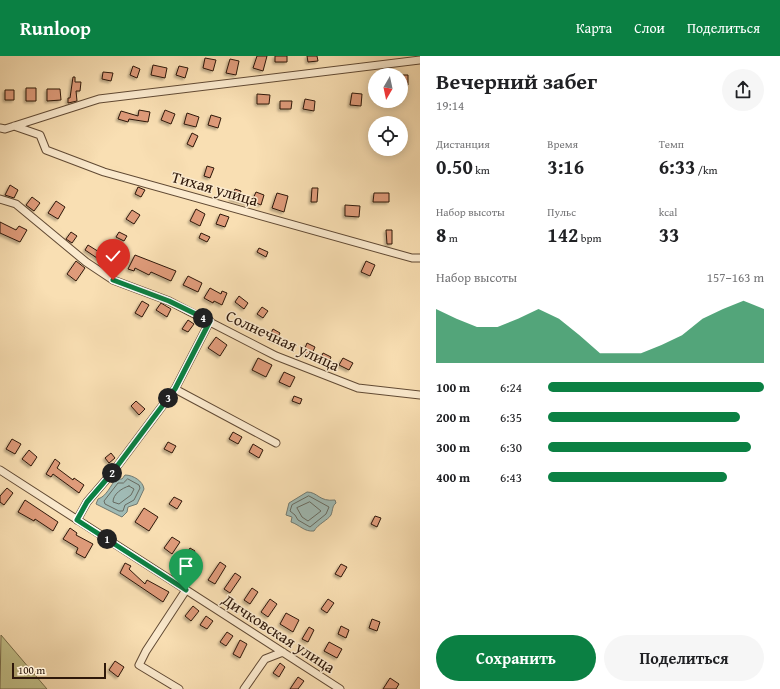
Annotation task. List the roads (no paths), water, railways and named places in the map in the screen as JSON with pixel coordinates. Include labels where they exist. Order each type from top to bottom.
[{"type":"street","points":[[0,128],[6,129],[99,99],[420,60]]},
{"type":"street","name":"Тихая улица","points":[[14,126],[40,135],[46,150],[104,172],[412,258],[420,258]]},
{"type":"street","name":"Солнечная улица","points":[[0,199],[16,204],[86,262],[113,280],[169,301],[276,356],[358,388],[420,395]]},
{"type":"street","points":[[77,520],[87,502],[112,473],[175,389],[210,321]]},
{"type":"street","points":[[175,389],[276,443]]},
{"type":"street","name":"Дичковская улица","points":[[0,470],[340,689]]},
{"type":"street","points":[[180,689],[139,665],[146,651],[186,590]]},
{"type":"street","points":[[244,689],[265,659],[283,652]]},
{"type":"water","points":[[125,475],[137,479],[142,483],[144,489],[137,504],[128,507],[127,512],[122,517],[96,504],[98,499],[106,493],[116,479],[122,479]]},
{"type":"water","points":[[307,492],[311,492],[325,500],[335,500],[336,503],[330,517],[314,531],[305,529],[291,522],[292,517],[286,515],[289,503]]}]
